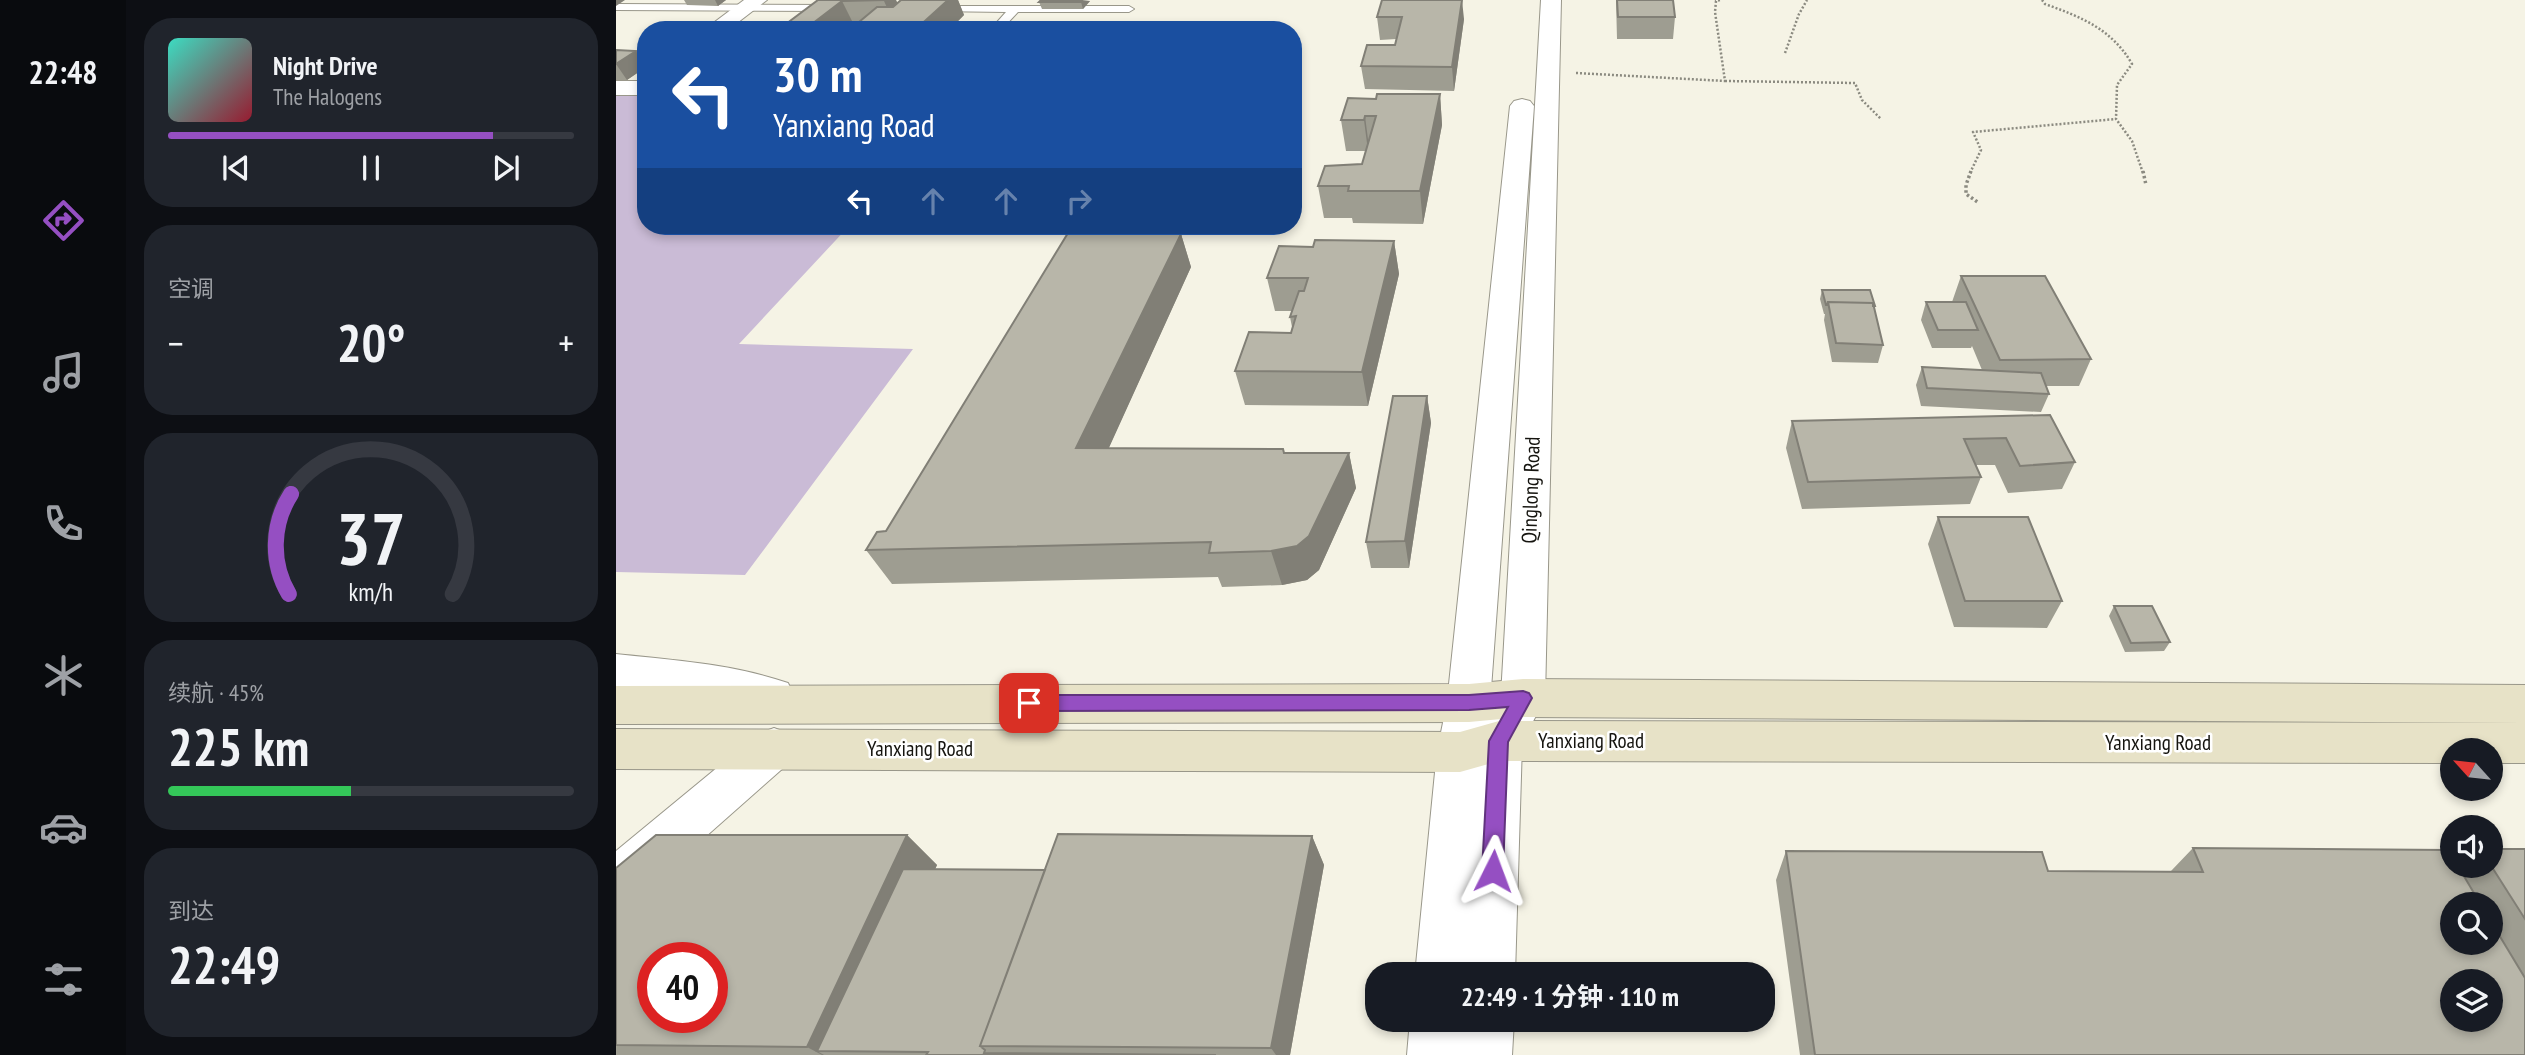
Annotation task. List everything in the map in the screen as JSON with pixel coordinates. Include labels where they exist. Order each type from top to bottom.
[{"type":"main road","name":"Yanxiang Road","points":[[616,705],[1469,703],[1523,698],[2525,704]]},
{"type":"main road","name":"Yanxiang Road","points":[[616,749],[2525,743]]},
{"type":"street","name":"Qinglong Road","points":[[1487,962],[1479,746],[1469,703],[1531,0]]},
{"type":"street","name":"Qinglong Road","points":[[1444,962],[1479,746],[1523,698],[1551,0]]},
{"type":"street","points":[[728,21],[752,4]]},
{"type":"street","points":[[616,671],[691,680],[808,703]]},
{"type":"street","points":[[616,883],[774,748]]},
{"type":"street","points":[[1435,1055],[1437,1032]]},
{"type":"street","points":[[1484,1055],[1485,1032]]},
{"type":"lane","points":[[616,7],[752,4],[840,8]]},
{"type":"lane","points":[[921,9],[1129,9]]},
{"type":"lane","points":[[1004,21],[1015,9]]},
{"type":"path","points":[[1720,0],[1716,1],[1715,12],[1725,81]]},
{"type":"path","points":[[1785,54],[1792,42],[1795,19],[1807,0]]},
{"type":"path","points":[[2042,0],[2045,4],[2092,21],[2107,32],[2128,55],[2132,64],[2117,85],[2116,119]]},
{"type":"path","points":[[1548,72],[1801,84],[1855,83],[1862,100],[1881,119]]},
{"type":"path","points":[[1979,202],[1966,194],[1964,183],[1979,163],[1982,151],[1979,139],[1973,132],[2116,119],[2126,128],[2141,163],[2146,185]]},
{"type":"shaded area","points":[[616,95],[637,95],[637,235],[841,235],[739,344],[913,349],[745,575],[616,572]]},
{"type":"building","points":[[818,0],[885,0],[842,1],[816,21],[790,21]]},
{"type":"building","points":[[901,0],[948,0],[925,21],[860,21],[877,7],[893,7]]},
{"type":"building","points":[[1041,0],[1082,0],[1039,2]]},
{"type":"building","points":[[1382,0],[1462,0],[1452,67],[1361,66],[1367,45],[1395,45],[1402,17],[1377,17]]},
{"type":"building","points":[[1617,0],[1673,0],[1675,17],[1618,17]]},
{"type":"building","points":[[616,50],[636,51],[616,64]]},
{"type":"building","points":[[1377,94],[1440,94],[1420,191],[1348,191],[1349,186],[1318,186],[1325,166],[1362,164],[1376,116],[1365,116],[1364,120],[1341,120],[1348,98],[1376,99]]},
{"type":"building","points":[[1067,235],[1181,235],[1076,448],[1283,449],[1284,453],[1349,453],[1309,536],[1297,546],[1271,551],[1209,553],[1211,542],[866,550],[877,532],[886,531]]},
{"type":"building","points":[[1315,240],[1394,241],[1362,372],[1235,371],[1249,332],[1291,333],[1296,316],[1290,317],[1299,291],[1304,291],[1308,278],[1267,278],[1279,246],[1313,247]]},
{"type":"building","points":[[1961,276],[2045,276],[2091,359],[2000,360]]},
{"type":"building","points":[[1822,290],[1870,290],[1875,306],[1873,303],[1828,302],[1826,305]]},
{"type":"building","points":[[1828,302],[1873,303],[1883,345],[1836,343]]},
{"type":"building","points":[[1926,302],[1966,302],[1978,330],[1938,330]]},
{"type":"building","points":[[1922,367],[2041,373],[2049,394],[1927,388]]},
{"type":"building","points":[[1393,396],[1427,396],[1405,541],[1366,542]]},
{"type":"building","points":[[2050,415],[2075,462],[2020,466],[2006,438],[1964,439],[1981,477],[1808,482],[1792,421]]},
{"type":"building","points":[[1938,517],[2028,517],[2062,601],[1965,601]]},
{"type":"building","points":[[2114,606],[2152,606],[2170,642],[2131,643]]},
{"type":"building","points":[[1058,834],[1312,836],[1271,1048],[980,1046]]},
{"type":"building","points":[[656,835],[907,835],[807,1047],[616,1045],[616,868]]},
{"type":"building","points":[[2193,848],[2440,850],[2440,878],[2465,878],[2473,892],[2440,892],[2440,955],[2503,955],[2503,942],[2525,978],[2525,1055],[1815,1055],[1786,851],[2042,852],[2048,871],[2203,872]]},
{"type":"building","points":[[2503,849],[2525,849],[2525,919],[2499,878],[2503,878]]},
{"type":"building","points":[[903,869],[1045,870],[980,1046],[985,1050],[984,1053],[1216,1055],[926,1055],[928,1052],[817,1051]]},
{"type":"route","points":[[1029,703],[1469,703],[1523,698],[1499,741],[1493,871]]}]
